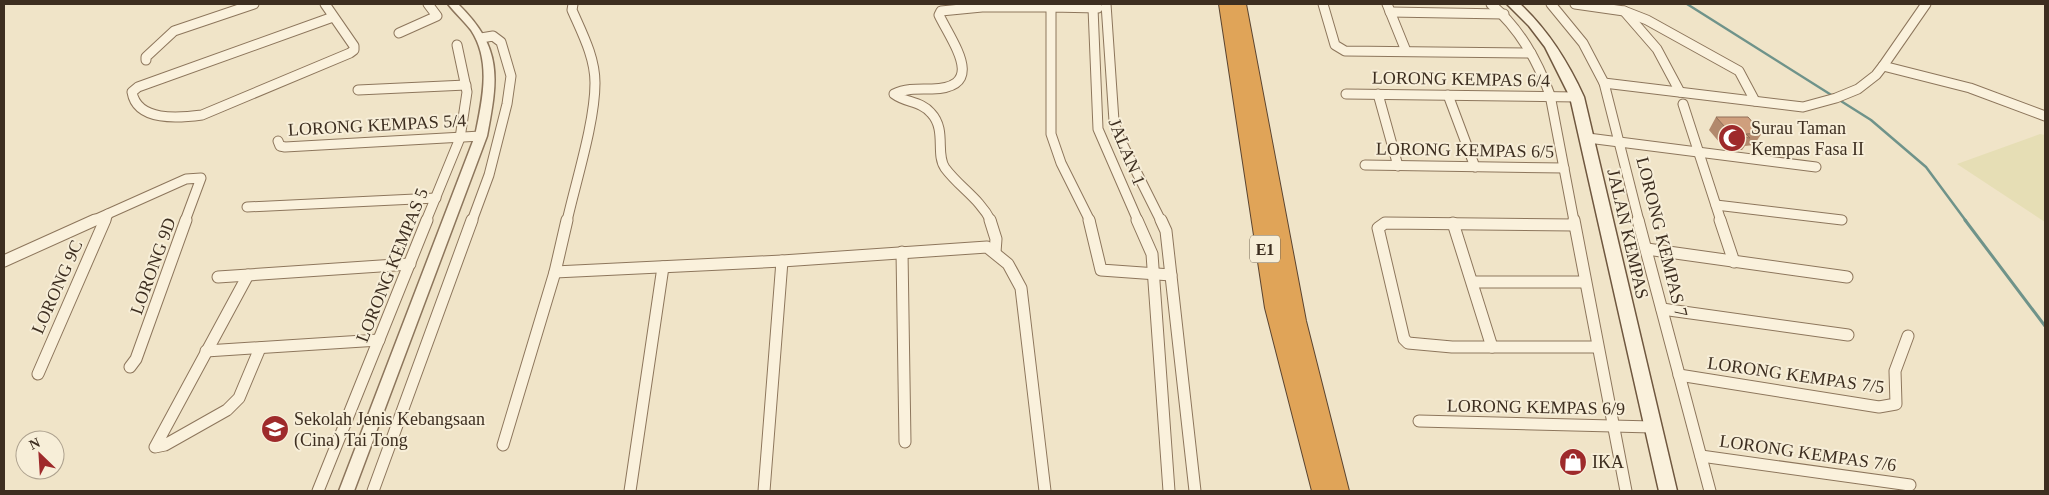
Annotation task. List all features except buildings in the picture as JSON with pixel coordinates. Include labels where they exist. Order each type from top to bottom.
[{"type":"highway","name":"E1","points":[[1226,4],[1275,308],[1323,491]]},
{"type":"highway","name":"E1","points":[[1240,4],[1296,321],[1338,491]]},
{"type":"main road","name":"JALAN KEMPAS","points":[[1508,9],[1545,38],[1561,63],[1577,97],[1668,491]]},
{"type":"street","points":[[146,60],[147,55],[174,31],[254,4]]},
{"type":"street","points":[[325,4],[354,46],[354,50],[350,53],[202,116],[185,117],[147,113],[140,110],[134,101],[133,90],[333,17]]},
{"type":"street","points":[[399,33],[437,16],[428,4]]},
{"type":"street","points":[[346,491],[481,136],[489,92],[489,74],[481,38],[453,4]]},
{"type":"street","points":[[504,445],[555,272],[591,116],[595,82],[588,49],[572,10],[573,4]]},
{"type":"street","points":[[1323,4],[1335,45],[1339,49],[1531,53]]},
{"type":"street","points":[[1387,4],[1406,51]]},
{"type":"street","points":[[1491,4],[1508,9],[1543,75],[1550,95],[1626,491]]},
{"type":"street","name":"LORONG KEMPAS 7","points":[[1551,4],[1583,43],[1604,83],[1710,491]]},
{"type":"street","points":[[1576,4],[1624,11],[1647,20],[1739,71],[1755,101]]},
{"type":"street","points":[[1604,83],[1793,107],[1827,101],[1843,95],[1876,76],[1926,4]]},
{"type":"street","points":[[995,252],[998,240],[990,218],[944,167],[942,159],[942,134],[934,117],[922,105],[894,94],[907,89],[946,87],[959,80],[964,73],[964,68],[939,15],[941,11],[982,7],[1093,8],[1106,6],[1111,46],[1114,121],[1120,140],[1166,231],[1195,491]]},
{"type":"street","points":[[1051,7],[1051,134],[1060,163],[1092,226],[1099,266],[1107,272],[1171,275]]},
{"type":"street","name":"JALAN 1","points":[[1093,8],[1098,129],[1148,243],[1170,491]]},
{"type":"street","points":[[1390,12],[1508,9]]},
{"type":"street","points":[[1624,11],[1657,49],[1680,92]]},
{"type":"street","points":[[373,491],[489,175],[507,104],[511,76],[501,42],[494,36],[481,38]]},
{"type":"street","name":"LORONG KEMPAS 5","points":[[318,491],[460,138],[467,98],[457,45]]},
{"type":"street","points":[[1883,66],[1970,88],[2045,116]]},
{"type":"street","points":[[358,90],[466,85]]},
{"type":"street","name":"LORONG KEMPAS 6/4","points":[[1346,94],[1550,95],[1577,97]]},
{"type":"street","points":[[1378,94],[1398,166]]},
{"type":"street","points":[[1448,95],[1475,167]]},
{"type":"street","points":[[1684,104],[1734,262]]},
{"type":"street","name":"LORONG KEMPAS 5/4","points":[[278,141],[280,146],[285,147],[481,136]]},
{"type":"street","points":[[1588,138],[1816,168]]},
{"type":"street","name":"LORONG KEMPAS 6/5","points":[[1364,165],[1564,168]]},
{"type":"street","name":"LORONG 9D","points":[[108,214],[186,179],[198,177],[202,182],[136,358],[130,367]]},
{"type":"street","points":[[247,207],[436,198]]},
{"type":"street","points":[[1716,204],[1842,220]]},
{"type":"street","points":[[5,262],[108,214]]},
{"type":"street","name":"LORONG 9C","points":[[38,374],[108,214]]},
{"type":"street","points":[[1453,223],[1492,347]]},
{"type":"street","points":[[1574,225],[1380,224],[1378,228],[1404,339],[1408,343],[1452,347],[1597,347]]},
{"type":"street","points":[[555,272],[782,261],[980,246],[995,252],[1013,271],[1021,288],[1045,491]]},
{"type":"street","points":[[1646,250],[1847,278]]},
{"type":"street","points":[[902,252],[905,442]]},
{"type":"street","points":[[764,491],[782,261]]},
{"type":"street","points":[[218,277],[410,264]]},
{"type":"street","points":[[630,491],[663,267]]},
{"type":"street","points":[[248,275],[155,447],[165,445],[236,403],[260,348]]},
{"type":"street","points":[[1473,282],[1585,282]]},
{"type":"street","points":[[1662,309],[1848,335]]},
{"type":"street","name":"LORONG KEMPAS 7/5","points":[[1679,375],[1879,407],[1892,406],[1896,404],[1895,370],[1908,336]]},
{"type":"street","points":[[206,351],[379,340]]},
{"type":"street","name":"LORONG KEMPAS 6/9","points":[[1419,422],[1652,426]]},
{"type":"street","name":"LORONG KEMPAS 7/6","points":[[1701,456],[1910,485]]},
{"type":"shaded area","points":[[2040,134],[2045,135],[2045,222],[1957,164]]},
{"type":"waterway","points":[[1687,4],[1871,120],[1926,167],[1966,221]]},
{"type":"waterway","points":[[1965,220],[2045,326]]},
{"type":"place","name":"Surau Taman Kempas Fasa II","points":[[1732,138]]},
{"type":"place","name":"Sekolah Jenis Kebangsaan (Cina) Tai Tong","points":[[275,429]]},
{"type":"place","name":"IKA","points":[[1573,462]]}]
